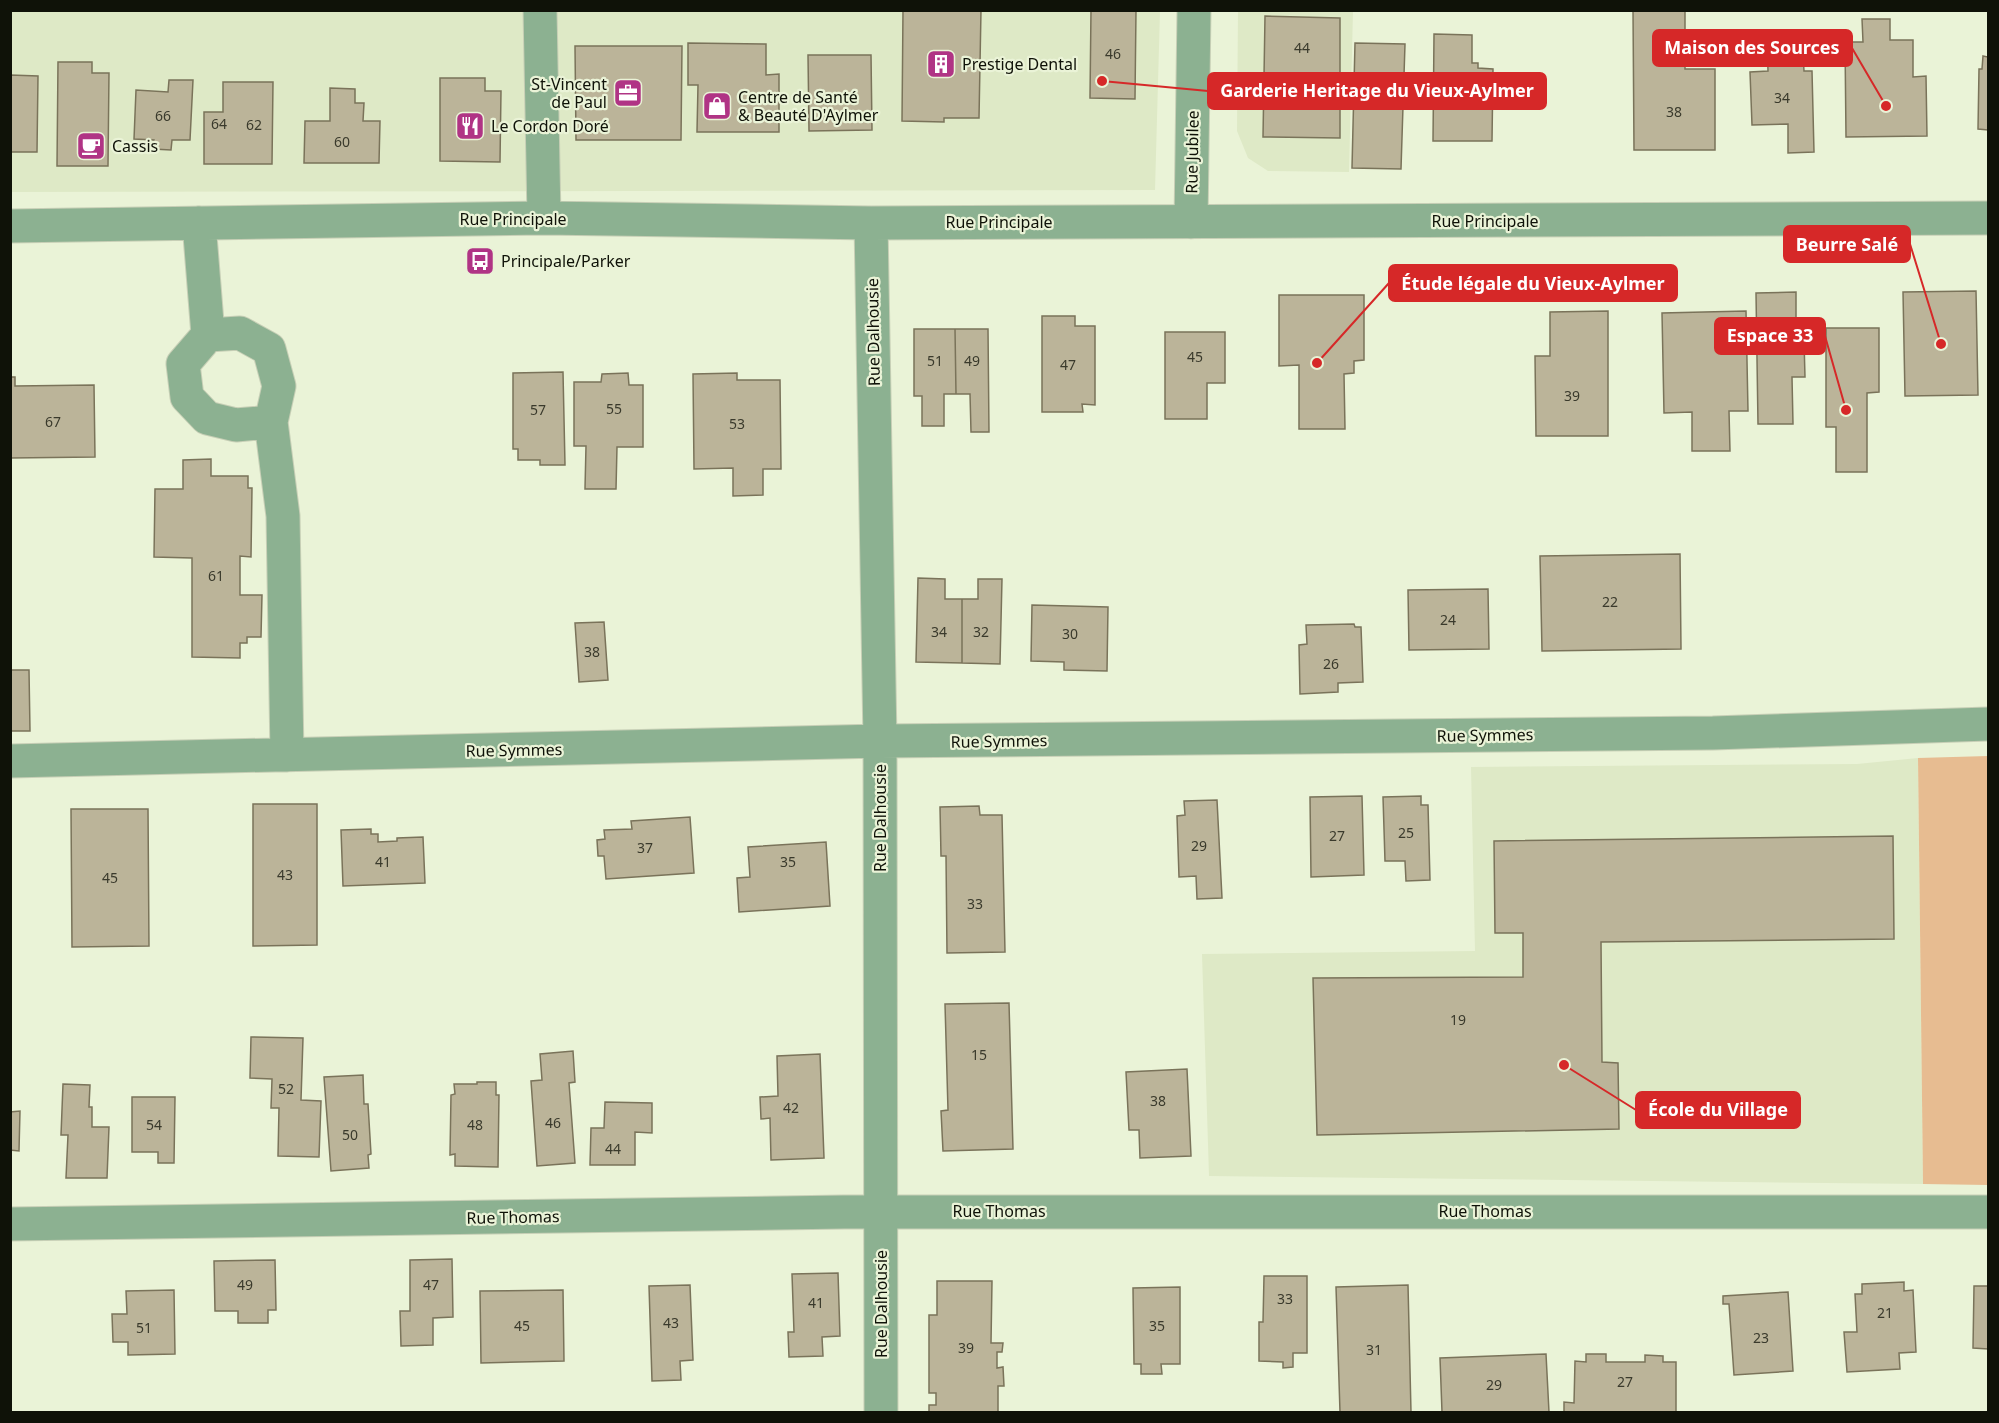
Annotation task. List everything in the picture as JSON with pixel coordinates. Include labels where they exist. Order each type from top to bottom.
[{"type":"street","points":[[540,10],[544,218]]},
{"type":"street","name":"Rue Jubilee","points":[[1191,222],[1194,10]]},
{"type":"street","name":"Rue Principale","points":[[10,226],[544,218],[871,223],[1989,218]]},
{"type":"street","points":[[199,223],[208,334],[183,364],[187,397],[207,418],[236,425],[271,422]]},
{"type":"street","name":"Rue Dalhousie","points":[[871,223],[880,741],[881,1413]]},
{"type":"street","points":[[208,334],[240,333],[269,349],[279,386],[271,422],[283,516],[287,755]]},
{"type":"street","name":"Rue Symmes","points":[[10,761],[880,741],[1724,733],[1989,724]]},
{"type":"street","name":"Rue Thomas","points":[[10,1224],[882,1212],[1989,1212]]},
{"type":"shaded area","points":[[10,11],[1160,11],[1155,190],[11,192]]},
{"type":"shaded area","points":[[1238,11],[1353,11],[1349,172],[1268,171],[1248,158],[1237,131]]},
{"type":"shaded area","points":[[1988,756],[1988,1185],[1923,1184],[1918,758]]},
{"type":"shaded area","points":[[1918,758],[1923,1184],[1209,1176],[1202,954],[1475,951],[1471,767],[1857,764]]},
{"type":"building","name":"Prestige Dental","points":[[903,10],[981,10],[979,118],[944,118],[944,122],[902,121]]},
{"type":"building","points":[[1091,10],[1136,10],[1135,99],[1090,98]]},
{"type":"building","points":[[1633,10],[1685,10],[1685,69],[1715,69],[1715,150],[1634,150]]},
{"type":"building","points":[[1265,16],[1340,18],[1340,138],[1263,137]]},
{"type":"building","points":[[1862,19],[1890,19],[1890,40],[1913,40],[1913,77],[1926,76],[1927,136],[1846,137],[1845,42],[1863,42]]},
{"type":"building","points":[[1434,34],[1472,35],[1472,63],[1478,63],[1478,68],[1493,69],[1492,141],[1433,141]]},
{"type":"building","points":[[1802,36],[1804,71],[1812,71],[1814,152],[1788,153],[1788,124],[1752,125],[1750,72],[1768,71],[1767,37]]},
{"type":"building","points":[[688,43],[766,44],[766,75],[779,74],[779,132],[697,132],[698,85],[688,85]]},
{"type":"building","points":[[1355,43],[1405,44],[1401,169],[1352,168]]},
{"type":"building","name":"St-Vincent de Paul","points":[[575,46],[682,46],[681,140],[576,140]]},
{"type":"building","points":[[808,55],[871,55],[872,130],[809,131]]},
{"type":"building","points":[[1983,56],[1988,57],[1988,130],[1978,129],[1979,69],[1982,69]]},
{"type":"building","points":[[58,62],[92,62],[92,73],[109,73],[108,166],[57,166]]},
{"type":"building","points":[[10,75],[38,76],[37,152],[10,152]]},
{"type":"building","name":"Le Cordon Doré","points":[[440,78],[485,78],[485,91],[501,91],[500,162],[440,161]]},
{"type":"building","points":[[169,80],[193,80],[190,140],[172,140],[171,150],[153,149],[154,140],[134,139],[136,90],[168,92]]},
{"type":"building","points":[[223,82],[273,82],[272,164],[204,164],[204,112],[223,112]]},
{"type":"building","points":[[330,88],[355,89],[355,103],[364,103],[363,121],[380,121],[379,163],[304,163],[305,121],[330,121]]},
{"type":"building","points":[[1976,291],[1978,395],[1905,396],[1903,292]]},
{"type":"building","points":[[1796,292],[1796,340],[1804,340],[1805,377],[1792,377],[1793,424],[1758,424],[1756,293]]},
{"type":"building","points":[[1279,295],[1364,295],[1364,360],[1354,361],[1354,373],[1344,374],[1345,429],[1299,429],[1299,365],[1279,366]]},
{"type":"building","points":[[1608,311],[1608,436],[1536,436],[1535,356],[1550,356],[1550,312]]},
{"type":"building","points":[[1746,311],[1748,411],[1729,411],[1730,451],[1692,451],[1692,412],[1664,413],[1662,313]]},
{"type":"building","points":[[1042,316],[1075,316],[1075,326],[1095,326],[1095,405],[1082,404],[1083,412],[1042,412]]},
{"type":"building","points":[[1826,328],[1879,328],[1879,392],[1867,393],[1867,472],[1836,472],[1836,427],[1826,427]]},
{"type":"building","points":[[914,329],[955,329],[956,394],[944,394],[944,426],[922,426],[922,396],[914,396]]},
{"type":"building","points":[[955,329],[988,329],[989,432],[971,432],[970,394],[956,394]]},
{"type":"building","points":[[1165,332],[1225,332],[1225,383],[1207,383],[1207,419],[1165,419]]},
{"type":"building","points":[[563,372],[565,465],[540,465],[540,460],[518,460],[518,449],[513,449],[513,373]]},
{"type":"building","points":[[628,373],[629,385],[643,385],[643,447],[617,447],[616,489],[585,489],[586,446],[574,446],[574,382],[601,382],[602,374]]},
{"type":"building","points":[[737,373],[737,380],[780,380],[781,469],[763,469],[763,495],[733,496],[733,468],[694,469],[693,374]]},
{"type":"building","points":[[10,377],[15,377],[15,386],[94,385],[95,457],[10,458]]},
{"type":"building","points":[[211,459],[211,476],[248,476],[248,488],[252,488],[251,557],[240,556],[240,595],[262,595],[261,637],[247,637],[247,643],[240,643],[240,658],[192,657],[192,558],[154,557],[155,489],[183,489],[183,460]]},
{"type":"building","points":[[1680,554],[1681,649],[1542,651],[1540,556]]},
{"type":"building","points":[[918,578],[945,579],[945,599],[962,599],[962,663],[916,662]]},
{"type":"building","points":[[978,579],[1002,579],[1000,664],[962,663],[962,599],[978,599]]},
{"type":"building","points":[[1488,589],[1489,649],[1409,650],[1408,590]]},
{"type":"building","points":[[1032,605],[1108,607],[1107,671],[1064,670],[1064,662],[1031,661]]},
{"type":"building","points":[[604,622],[608,680],[579,682],[575,623]]},
{"type":"building","points":[[1354,624],[1355,627],[1361,627],[1363,682],[1338,683],[1338,692],[1300,694],[1299,645],[1307,644],[1306,625]]},
{"type":"building","points":[[10,670],[29,670],[30,731],[10,731]]},
{"type":"building","points":[[1362,796],[1364,875],[1311,877],[1310,797]]},
{"type":"building","points":[[1421,796],[1421,805],[1428,805],[1430,880],[1406,881],[1405,861],[1385,861],[1383,797]]},
{"type":"building","points":[[1217,800],[1222,898],[1197,899],[1196,876],[1179,877],[1177,816],[1185,815],[1184,801]]},
{"type":"building","points":[[253,804],[317,804],[317,945],[253,946]]},
{"type":"building","points":[[979,806],[980,815],[1002,815],[1005,952],[947,953],[946,856],[941,856],[940,807]]},
{"type":"building","points":[[71,809],[148,809],[149,946],[72,947]]},
{"type":"building","points":[[690,817],[694,873],[606,879],[604,856],[598,856],[597,840],[605,839],[604,830],[632,829],[631,821]]},
{"type":"building","points":[[371,829],[371,834],[378,834],[378,842],[397,841],[397,838],[423,837],[425,883],[343,886],[341,830]]},
{"type":"building","points":[[1893,836],[1894,939],[1601,942],[1602,1062],[1618,1063],[1619,1129],[1317,1135],[1313,978],[1523,977],[1523,933],[1495,933],[1494,841]]},
{"type":"building","points":[[826,842],[830,906],[739,912],[737,878],[750,877],[748,847]]},
{"type":"building","points":[[1009,1003],[1013,1149],[943,1151],[941,1111],[948,1110],[945,1004]]},
{"type":"building","points":[[251,1037],[303,1038],[301,1100],[321,1101],[319,1157],[278,1156],[279,1108],[271,1108],[272,1079],[250,1078]]},
{"type":"building","points":[[573,1051],[575,1082],[569,1083],[575,1163],[537,1166],[531,1081],[542,1080],[540,1054]]},
{"type":"building","points":[[820,1054],[824,1158],[771,1160],[770,1118],[761,1119],[760,1097],[778,1096],[777,1056]]},
{"type":"building","points":[[1187,1069],[1191,1156],[1140,1158],[1139,1130],[1129,1130],[1126,1072]]},
{"type":"building","points":[[363,1075],[364,1104],[368,1104],[371,1154],[368,1155],[369,1168],[331,1171],[324,1077]]},
{"type":"building","points":[[477,1082],[496,1082],[496,1095],[499,1095],[498,1167],[455,1166],[455,1154],[450,1155],[451,1095],[455,1094],[454,1084],[477,1084]]},
{"type":"building","points":[[63,1084],[90,1085],[89,1107],[92,1107],[92,1127],[109,1127],[107,1178],[66,1178],[68,1135],[61,1135]]},
{"type":"building","points":[[132,1097],[175,1097],[174,1163],[158,1163],[158,1152],[132,1152]]},
{"type":"building","points":[[605,1102],[652,1103],[652,1133],[635,1132],[635,1165],[590,1165],[591,1128],[604,1128]]},
{"type":"building","points":[[20,1111],[19,1151],[10,1150],[10,1112]]},
{"type":"building","points":[[452,1259],[453,1317],[433,1318],[433,1345],[401,1346],[400,1311],[410,1311],[410,1260]]},
{"type":"building","points":[[275,1260],[276,1310],[268,1310],[268,1323],[238,1323],[238,1311],[215,1311],[214,1261]]},
{"type":"building","points":[[838,1273],[840,1336],[822,1337],[823,1356],[789,1357],[788,1332],[794,1332],[792,1274]]},
{"type":"building","points":[[1264,1276],[1307,1276],[1307,1353],[1293,1353],[1293,1367],[1283,1368],[1283,1362],[1259,1361],[1259,1322],[1263,1322]]},
{"type":"building","points":[[937,1281],[992,1281],[991,1343],[1003,1343],[1002,1352],[997,1352],[997,1368],[1003,1367],[1004,1386],[998,1386],[998,1412],[929,1412],[929,1405],[936,1405],[936,1393],[929,1393],[929,1315],[937,1315]]},
{"type":"building","points":[[1904,1282],[1904,1291],[1913,1290],[1916,1352],[1899,1353],[1900,1369],[1847,1372],[1844,1332],[1857,1332],[1855,1294],[1862,1294],[1862,1284]]},
{"type":"building","points":[[690,1285],[693,1360],[680,1361],[681,1380],[652,1381],[649,1286]]},
{"type":"building","points":[[1408,1285],[1411,1412],[1340,1412],[1336,1287]]},
{"type":"building","points":[[1974,1286],[1988,1286],[1988,1349],[1973,1348]]},
{"type":"building","points":[[1180,1287],[1180,1364],[1161,1364],[1162,1374],[1141,1374],[1141,1364],[1134,1364],[1133,1288]]},
{"type":"building","points":[[174,1290],[175,1354],[128,1355],[128,1342],[113,1342],[112,1314],[127,1314],[126,1291]]},
{"type":"building","points":[[563,1290],[564,1361],[481,1363],[480,1291]]},
{"type":"building","points":[[1788,1292],[1793,1371],[1734,1375],[1729,1304],[1723,1304],[1723,1296]]},
{"type":"building","points":[[1546,1354],[1549,1412],[1442,1412],[1440,1358]]},
{"type":"building","points":[[1586,1354],[1606,1354],[1606,1362],[1645,1362],[1645,1355],[1663,1356],[1663,1362],[1676,1362],[1676,1412],[1564,1412],[1564,1402],[1574,1403],[1575,1361],[1586,1362]]},
{"type":"place","name":"Prestige Dental","points":[[941,64]]},
{"type":"place","name":"Garderie Heritage du Vieux-Aylmer","points":[[1102,81]]},
{"type":"place","name":"St-Vincent de Paul","points":[[628,93]]},
{"type":"place","name":"Centre de Santé & Beauté D'Aylmer","points":[[717,106]]},
{"type":"place","name":"Maison des Sources","points":[[1886,106]]},
{"type":"place","name":"Le Cordon Doré","points":[[470,126]]},
{"type":"place","name":"Cassis","points":[[91,146]]},
{"type":"place","name":"Principale/Parker","points":[[480,261]]},
{"type":"place","name":"Beurre Salé","points":[[1941,344]]},
{"type":"place","name":"Étude légale du Vieux-Aylmer","points":[[1317,363]]},
{"type":"place","name":"Espace 33","points":[[1846,410]]},
{"type":"place","name":"École du Village","points":[[1564,1065]]}]
